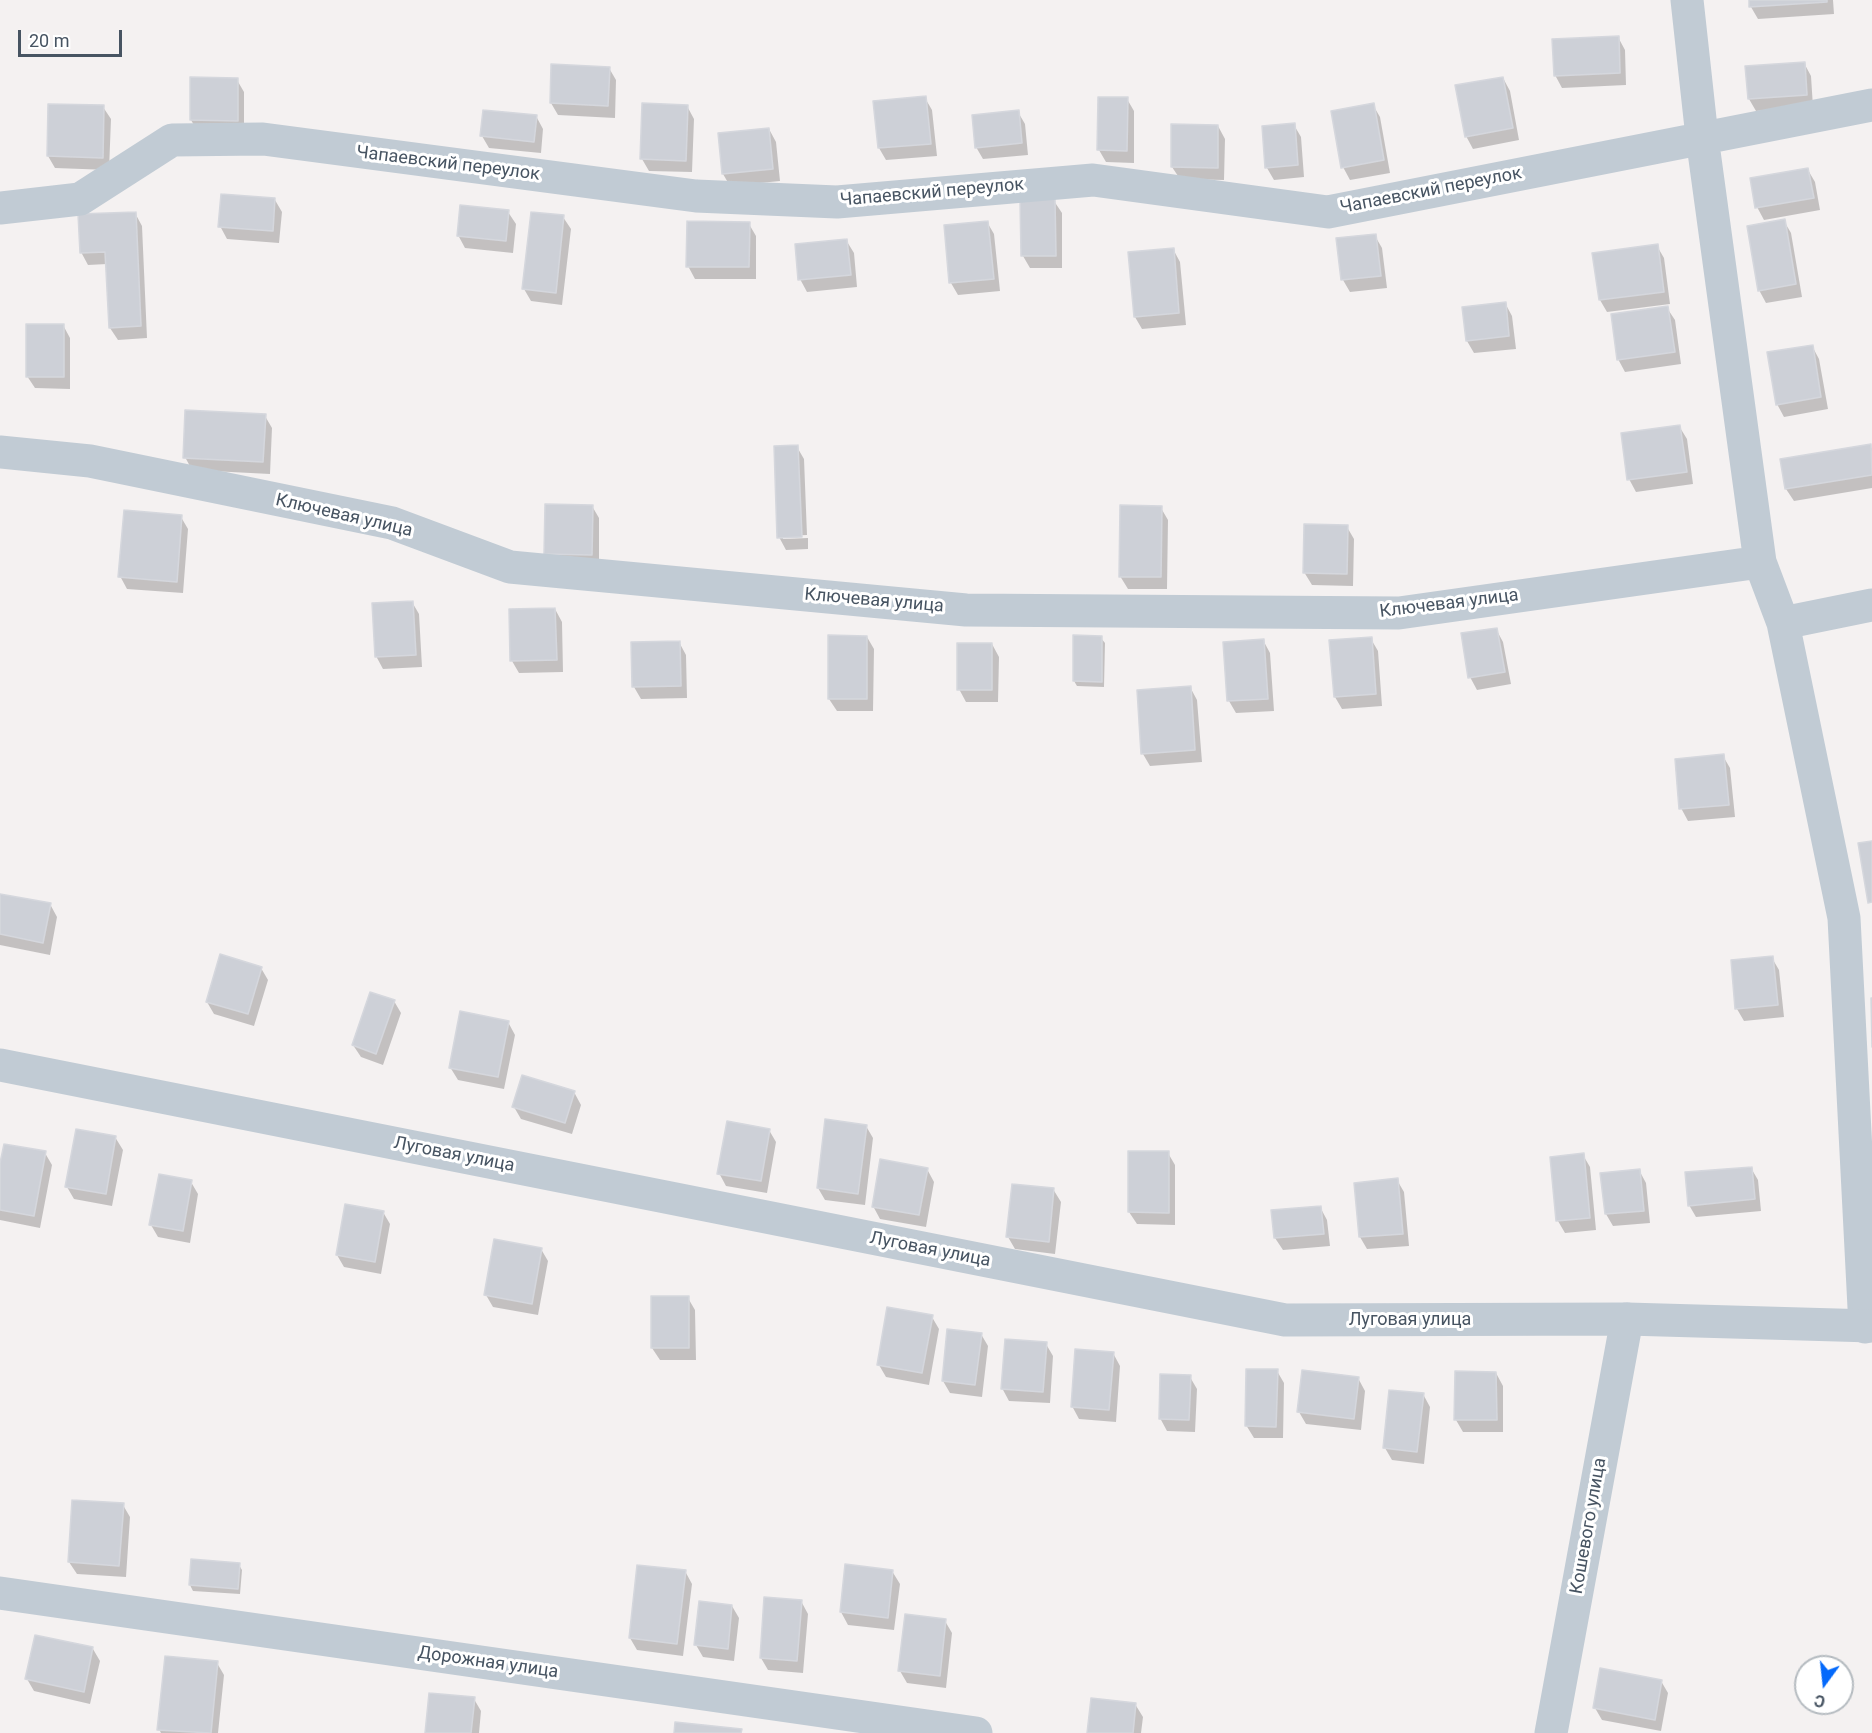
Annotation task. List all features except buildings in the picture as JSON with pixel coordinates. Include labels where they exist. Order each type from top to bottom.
[{"type":"street","points":[[1687,0],[1702,137],[1760,562],[1782,623],[1844,918],[1869,1327]]},
{"type":"street","name":"Чапаевский переулок","points":[[0,208],[80,199],[172,140],[263,139],[696,196],[837,202],[1093,180],[1328,212],[1872,105]]},
{"type":"street","name":"Ключевая улица","points":[[0,452],[90,461],[392,523],[510,567],[966,610],[1399,613],[1760,562]]},
{"type":"street","points":[[1782,623],[1872,605]]},
{"type":"street","name":"Луговая улица","points":[[0,1065],[1285,1320],[1627,1318],[1869,1327]]},
{"type":"street","name":"Кошевого улица","points":[[1551,1733],[1627,1318]]},
{"type":"street","name":"Дорожная улица","points":[[0,1593],[976,1733]]}]
